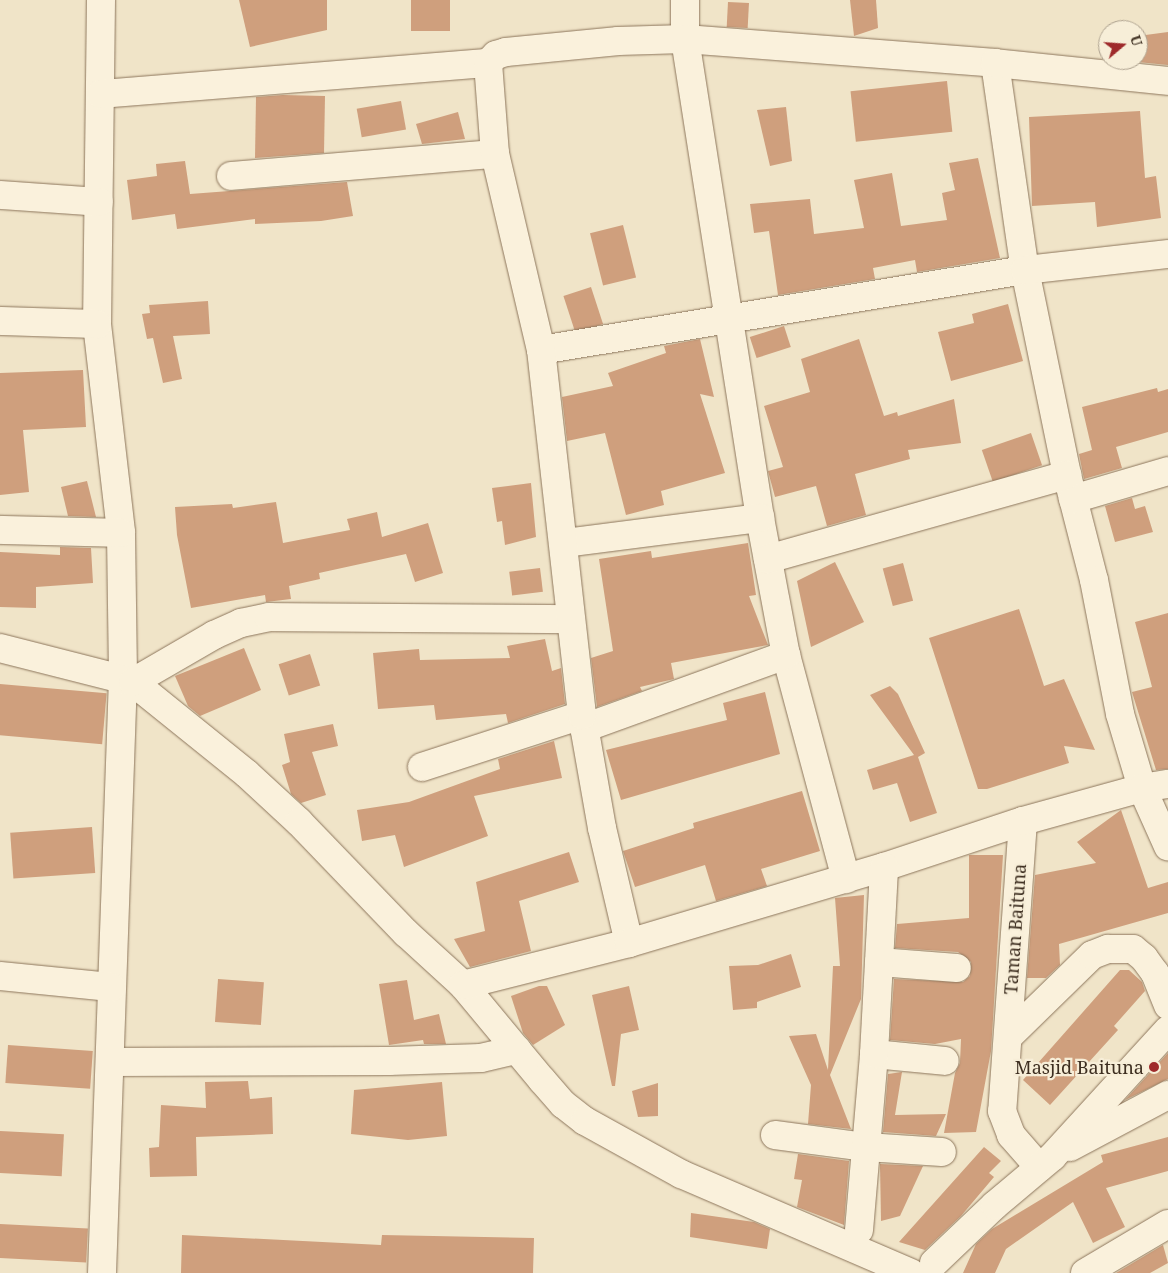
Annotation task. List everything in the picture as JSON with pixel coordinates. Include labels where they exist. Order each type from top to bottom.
[{"type":"street","points":[[101,0],[97,324],[121,533],[128,680],[111,987],[102,1273]]},
{"type":"street","points":[[685,0],[685,39],[727,318],[760,518],[786,655],[846,878]]},
{"type":"street","points":[[101,94],[488,63],[496,55],[506,52],[618,41],[685,39],[995,63],[1168,81]]},
{"type":"street","points":[[488,63],[495,154],[541,350],[564,543],[569,619],[583,722],[602,828],[629,943]]},
{"type":"street","points":[[995,63],[1025,270],[1070,487],[1094,580],[1120,714],[1155,786],[1168,846]]},
{"type":"street","points":[[231,176],[495,154]]},
{"type":"street","points":[[0,194],[99,202]]},
{"type":"street","points":[[541,350],[1025,270],[1168,254]]},
{"type":"street","points":[[0,321],[97,324]]},
{"type":"street","points":[[768,559],[1070,487],[1168,471]]},
{"type":"street","points":[[564,543],[760,518]]},
{"type":"street","points":[[0,530],[121,533]]},
{"type":"street","points":[[128,680],[241,623],[269,617],[569,619]]},
{"type":"street","points":[[0,648],[128,680],[247,774],[336,859],[406,933],[463,985],[563,1104],[610,1137],[681,1174],[922,1268],[1046,1162],[1168,1030]]},
{"type":"street","points":[[422,767],[583,722],[786,655]]},
{"type":"street","points":[[463,985],[629,943],[884,867],[1023,821],[1155,786]]},
{"type":"street","name":"Taman Baituna","points":[[1023,821],[1002,1111],[1011,1135],[1046,1162]]},
{"type":"street","points":[[859,1230],[874,1054],[884,867]]},
{"type":"street","name":"Taman Baituna","points":[[1008,1037],[1092,955],[1108,948],[1133,949],[1144,958],[1155,973],[1168,1006]]},
{"type":"street","points":[[879,962],[957,968]]},
{"type":"street","points":[[0,976],[111,987]]},
{"type":"street","points":[[110,1062],[389,1061],[480,1058],[517,1050]]},
{"type":"street","points":[[874,1054],[945,1061]]},
{"type":"street","points":[[1046,1162],[1168,1095]]},
{"type":"street","points":[[775,1135],[866,1147],[942,1152]]},
{"type":"street","points":[[1085,1273],[1168,1224]]},
{"type":"building","points":[[239,0],[327,0],[327,30],[250,47]]},
{"type":"building","points":[[411,0],[450,0],[450,31],[411,31]]},
{"type":"building","points":[[850,0],[876,0],[878,28],[854,36]]},
{"type":"building","points":[[728,2],[749,3],[748,28],[727,27]]},
{"type":"building","points":[[1168,32],[1168,65],[1148,63],[1148,35]]},
{"type":"building","points":[[947,81],[952,132],[856,142],[851,91]]},
{"type":"building","points":[[283,95],[325,96],[324,153],[255,158],[256,97]]},
{"type":"building","points":[[401,101],[406,130],[362,137],[357,109]]},
{"type":"building","points":[[786,107],[792,161],[770,166],[757,110]]},
{"type":"building","points":[[1140,111],[1145,178],[1156,176],[1161,218],[1097,227],[1095,202],[1032,206],[1029,117]]},
{"type":"building","points":[[458,112],[465,139],[422,144],[416,124]]},
{"type":"building","points":[[978,158],[1000,258],[917,272],[915,260],[873,268],[875,279],[778,295],[769,231],[754,233],[750,204],[810,199],[814,234],[864,228],[854,180],[892,173],[901,226],[947,220],[942,193],[955,190],[949,163]]},
{"type":"building","points":[[185,161],[190,194],[347,182],[353,216],[321,221],[255,224],[255,219],[177,229],[175,214],[132,220],[127,180],[157,176],[156,164]]},
{"type":"building","points":[[623,225],[636,277],[603,286],[590,233]]},
{"type":"building","points":[[591,287],[603,324],[575,333],[563,296]]},
{"type":"building","points":[[208,301],[210,334],[173,336],[182,379],[163,383],[153,338],[147,339],[142,314],[150,313],[149,305]]},
{"type":"building","points":[[1008,304],[1023,361],[951,381],[938,332],[974,323],[972,314]]},
{"type":"building","points":[[784,326],[791,347],[757,358],[750,337]]},
{"type":"building","points":[[700,339],[714,397],[700,394],[725,473],[661,491],[664,505],[626,515],[605,433],[567,441],[562,397],[613,386],[608,373],[666,353],[664,346]]},
{"type":"building","points":[[859,339],[884,416],[897,412],[898,416],[954,399],[961,443],[908,450],[910,459],[855,474],[866,515],[827,526],[816,486],[775,497],[768,471],[783,467],[764,406],[810,392],[801,359]]},
{"type":"building","points":[[83,370],[86,427],[23,430],[29,492],[0,495],[0,373]]},
{"type":"building","points":[[1157,388],[1158,392],[1168,389],[1168,432],[1116,447],[1122,468],[1084,479],[1079,454],[1092,450],[1082,407]]},
{"type":"building","points":[[1031,433],[1042,465],[993,482],[982,450]]},
{"type":"building","points":[[87,481],[96,517],[68,516],[61,487]]},
{"type":"building","points":[[531,483],[536,537],[505,545],[502,521],[497,522],[492,488]]},
{"type":"building","points":[[1132,498],[1135,509],[1145,506],[1153,532],[1115,542],[1105,506]]},
{"type":"building","points":[[276,502],[283,543],[350,530],[347,519],[377,512],[382,537],[428,523],[443,573],[415,582],[406,554],[319,573],[320,579],[289,586],[291,599],[266,602],[265,595],[191,608],[177,535],[175,507],[232,504],[233,508]]},
{"type":"building","points":[[748,543],[756,595],[749,596],[768,645],[671,663],[674,679],[640,687],[642,691],[597,707],[591,658],[613,651],[599,559],[651,551],[652,558]]},
{"type":"building","points":[[60,547],[91,548],[93,583],[36,587],[36,608],[0,607],[0,552],[60,555]]},
{"type":"building","points":[[835,562],[864,622],[811,647],[797,581]]},
{"type":"building","points":[[903,563],[913,601],[893,606],[883,568]]},
{"type":"building","points":[[540,568],[543,592],[512,596],[509,572]]},
{"type":"building","points":[[1019,609],[1044,686],[1064,679],[1095,750],[1064,746],[1069,763],[987,789],[978,789],[929,638]]},
{"type":"building","points":[[1168,613],[1168,769],[1156,770],[1132,692],[1152,687],[1135,622]]},
{"type":"building","points":[[545,639],[552,671],[561,668],[565,704],[508,723],[506,714],[436,720],[434,705],[378,709],[373,653],[419,649],[420,660],[510,658],[507,646]]},
{"type":"building","points":[[244,648],[261,690],[200,716],[188,706],[175,676]]},
{"type":"building","points":[[310,654],[320,685],[289,696],[279,664]]},
{"type":"building","points":[[0,684],[107,693],[102,744],[0,735]]},
{"type":"building","points":[[890,686],[898,694],[925,753],[918,757],[937,813],[910,822],[897,783],[873,790],[867,770],[914,755],[870,695]]},
{"type":"building","points":[[765,692],[780,754],[621,800],[606,750],[727,720],[723,703]]},
{"type":"building","points":[[333,724],[338,746],[312,752],[326,795],[301,803],[291,794],[282,765],[290,762],[284,734]]},
{"type":"building","points":[[554,741],[562,778],[474,796],[488,836],[404,867],[395,835],[362,841],[357,810],[409,802],[500,769],[498,759]]},
{"type":"building","points":[[802,791],[820,851],[761,869],[767,886],[716,901],[705,865],[635,887],[623,851],[694,828],[693,823]]},
{"type":"building","points":[[1121,810],[1148,888],[1168,882],[1168,913],[1059,944],[1060,965],[1046,978],[1027,978],[1035,875],[1096,863],[1077,842]]},
{"type":"building","points":[[92,827],[95,873],[13,879],[10,833]]},
{"type":"building","points":[[569,852],[579,882],[519,901],[531,951],[470,967],[454,939],[485,931],[476,882]]},
{"type":"building","points":[[969,855],[1003,855],[991,1051],[976,1132],[944,1133],[955,1073],[960,1063],[961,1039],[935,1044],[890,1040],[894,979],[963,982],[970,976],[971,962],[958,952],[895,948],[897,924],[969,918]]},
{"type":"building","points":[[864,895],[861,999],[830,1075],[851,1129],[808,1124],[811,1085],[789,1036],[816,1034],[828,1070],[833,966],[840,966],[835,898]]},
{"type":"building","points":[[791,954],[801,987],[757,1002],[757,1008],[733,1010],[729,966],[758,965]]},
{"type":"building","points":[[1120,970],[1129,970],[1142,982],[1145,991],[1114,1026],[1118,1030],[1050,1105],[1023,1080]]},
{"type":"building","points":[[218,979],[264,982],[261,1025],[215,1022]]},
{"type":"building","points":[[407,980],[414,1020],[439,1014],[446,1044],[424,1044],[423,1040],[389,1045],[379,984]]},
{"type":"building","points":[[539,986],[547,986],[565,1025],[533,1045],[523,1033],[511,996]]},
{"type":"building","points":[[629,986],[639,1030],[621,1034],[615,1086],[612,1086],[592,995]]},
{"type":"building","points":[[8,1045],[93,1051],[90,1089],[5,1083]]},
{"type":"building","points":[[1168,1053],[1168,1079],[1125,1100]]},
{"type":"building","points":[[902,1072],[895,1115],[946,1114],[936,1136],[883,1132],[888,1074]]},
{"type":"building","points":[[248,1081],[250,1099],[272,1097],[273,1134],[196,1137],[197,1176],[150,1177],[149,1148],[159,1147],[161,1105],[206,1108],[205,1082]]},
{"type":"building","points":[[442,1082],[447,1136],[408,1140],[351,1134],[354,1090]]},
{"type":"building","points":[[658,1083],[658,1116],[638,1117],[632,1091]]},
{"type":"building","points":[[0,1131],[64,1134],[62,1176],[0,1173]]},
{"type":"building","points":[[1168,1137],[1168,1171],[1106,1188],[1125,1227],[1093,1243],[1073,1202],[1006,1249],[995,1273],[963,1273],[976,1244],[992,1229],[1103,1162],[1101,1155]]},
{"type":"building","points":[[984,1147],[1001,1161],[989,1173],[994,1177],[961,1216],[925,1250],[899,1242]]},
{"type":"building","points":[[798,1154],[849,1161],[844,1225],[797,1207],[802,1180],[794,1179]]},
{"type":"building","points":[[880,1164],[923,1166],[900,1216],[881,1221]]},
{"type":"building","points":[[691,1213],[754,1222],[770,1229],[767,1249],[690,1237]]},
{"type":"building","points":[[0,1224],[88,1229],[86,1263],[0,1258]]},
{"type":"building","points":[[182,1235],[381,1245],[382,1235],[534,1238],[533,1273],[181,1273]]},
{"type":"building","points":[[1163,1245],[1168,1263],[1150,1273],[1116,1273]]},
{"type":"place","name":"Masjid Baituna","points":[[1154,1067]]}]
